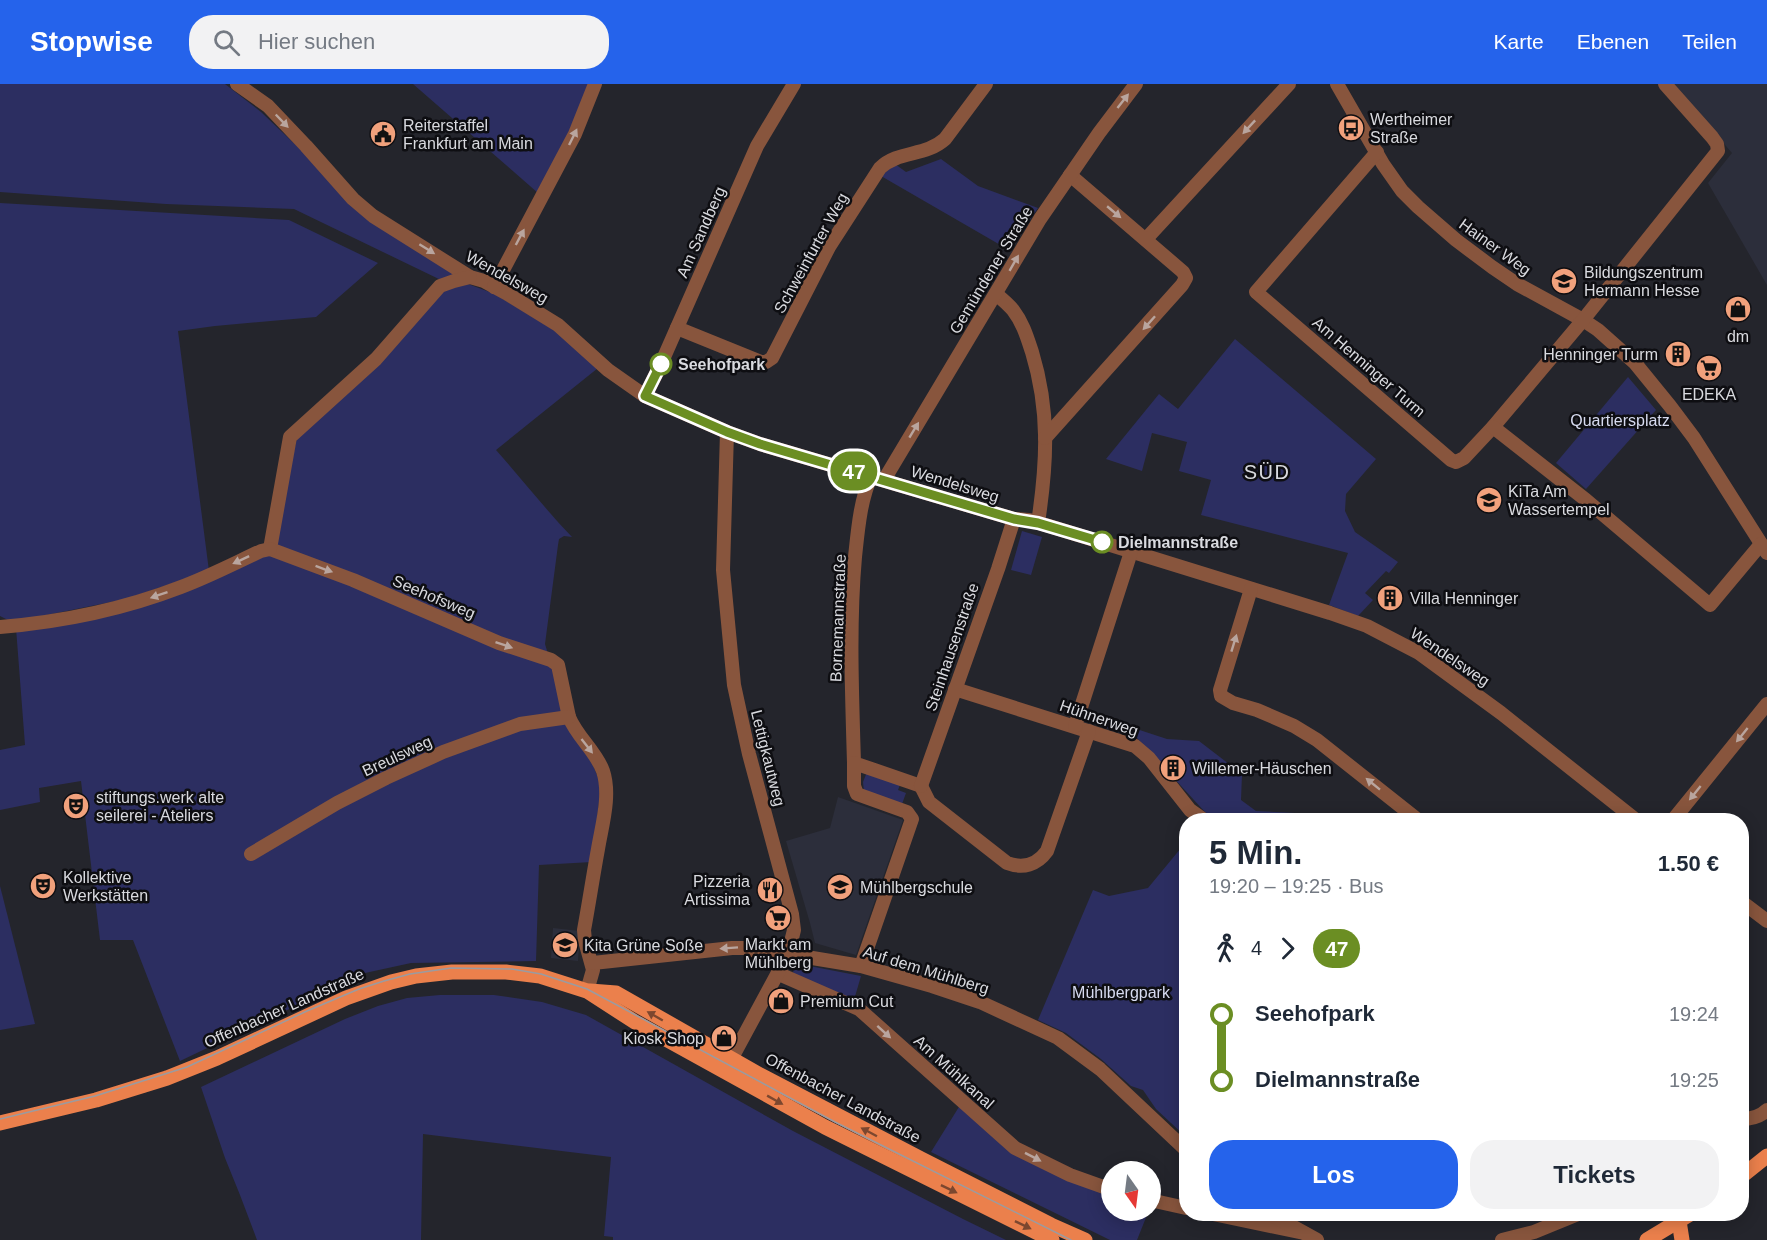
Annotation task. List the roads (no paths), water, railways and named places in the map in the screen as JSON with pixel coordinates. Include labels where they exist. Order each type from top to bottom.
[{"type":"main road","name":"Offenbacher Landstraße","points":[[0,1123],[96,1100],[167,1078],[208,1062],[346,998],[403,978],[452,972],[506,972],[540,976],[587,991],[635,1023],[1085,1240]]},
{"type":"main road","name":"Offenbacher Landstraße","points":[[728,1066],[825,1127],[1052,1240]]},
{"type":"main road","points":[[1749,1167],[1767,1156]]},
{"type":"main road","points":[[1653,1239],[1678,1221]]},
{"type":"main road","points":[[1682,1240],[1684,1221]]},
{"type":"street","name":"Wendelsweg","points":[[237,84],[268,106],[353,199],[373,216],[470,277],[484,281],[558,325],[608,370],[645,396],[760,444],[1014,519],[1038,523],[1349,620],[1381,633],[1419,653],[1501,713],[1627,813]]},
{"type":"street","points":[[494,287],[575,134],[595,84]]},
{"type":"street","name":"Am Sandberg","points":[[645,396],[757,146],[794,84]]},
{"type":"street","name":"Schweinfurter Weg","points":[[677,328],[766,362],[771,358],[829,247],[880,168],[895,158],[929,150],[938,145],[986,84]]},
{"type":"street","name":"Gemündener Straße","points":[[878,478],[996,294],[1040,219],[1136,84]]},
{"type":"street","points":[[1146,239],[1289,84]]},
{"type":"street","name":"Hainer Weg","points":[[1337,84],[1392,177],[1410,200],[1456,240],[1517,284],[1598,330],[1628,357],[1694,438],[1764,549]]},
{"type":"street","name":"Am Henninger Turm","points":[[1377,152],[1256,292],[1456,462],[1464,458],[1493,427],[1584,321],[1718,151],[1718,146],[1712,136],[1665,84]]},
{"type":"street","points":[[1045,438],[1175,294],[1186,278],[1183,272],[1146,239],[1070,175]]},
{"type":"street","points":[[0,627],[57,620],[130,604],[181,587],[270,549],[290,438],[376,359],[440,286],[470,277]]},
{"type":"street","points":[[996,294],[1014,311],[1026,333],[1043,396],[1045,438],[1043,486],[1038,523]]},
{"type":"street","points":[[1493,427],[1586,500],[1710,605],[1764,549]]},
{"type":"street","name":"Lettigkautweg","points":[[727,432],[723,570],[734,685],[747,745],[792,914],[794,930],[779,974],[728,1066]]},
{"type":"street","name":"Bornemannstraße","points":[[861,966],[912,822],[912,816],[907,812],[857,794],[855,791],[852,598],[861,507],[865,491],[878,478]]},
{"type":"street","name":"Steinhausenstraße","points":[[921,786],[1014,519]]},
{"type":"street","name":"Seehofsweg","points":[[270,549],[353,580],[499,643],[551,660],[558,665],[569,717]]},
{"type":"street","points":[[1075,726],[1131,552]]},
{"type":"street","points":[[1251,589],[1220,690],[1221,696],[1233,703],[1257,710],[1293,726],[1317,740],[1409,813]]},
{"type":"street","name":"Hühnerweg","points":[[955,689],[1089,730],[1141,749],[1194,813]]},
{"type":"street","points":[[1679,813],[1767,704]]},
{"type":"street","points":[[569,717],[577,734],[602,768],[604,777],[605,802],[584,930],[586,949],[593,970],[587,991]]},
{"type":"street","name":"Breulsweg","points":[[251,854],[337,803],[443,752],[520,724],[569,717]]},
{"type":"street","points":[[854,763],[921,786],[928,802],[999,857],[1012,865],[1028,865],[1035,863],[1047,851],[1089,730]]},
{"type":"street","points":[[1749,907],[1766,918]]},
{"type":"street","name":"Auf dem Mühlberg","points":[[592,963],[744,948],[861,966],[932,986],[980,1002],[1058,1038],[1100,1069],[1179,1143]]},
{"type":"street","name":"Am Mühlkanal","points":[[779,974],[859,1009],[1015,1148],[1070,1175],[1101,1186]]},
{"type":"street","points":[[1749,1118],[1762,1115],[1767,1110]]},
{"type":"street","points":[[1161,1202],[1179,1206]]},
{"type":"street","points":[[1247,1221],[1304,1233]]},
{"type":"street","points":[[1283,1221],[1317,1240]]},
{"type":"street","points":[[1502,1240],[1533,1232],[1560,1221]]},
{"type":"tram line","points":[[0,1119],[95,1096],[187,1067],[307,1011],[384,981],[410,974],[451,968],[512,969],[541,974],[587,989],[835,1122],[1071,1240]]},
{"type":"place","name":"Wertheimer Straße","points":[[1351,128]]},
{"type":"place","name":"Reiterstaffel Frankfurt am Main","points":[[383,134]]},
{"type":"place","name":"Bildungszentrum Hermann Hesse","points":[[1564,281]]},
{"type":"place","name":"dm","points":[[1738,309]]},
{"type":"place","name":"Henninger Turm","points":[[1678,354]]},
{"type":"place","name":"Seehofpark","points":[[661,364]]},
{"type":"place","name":"EDEKA","points":[[1709,368]]},
{"type":"place","name":"KiTa Am Wassertempel","points":[[1489,500]]},
{"type":"place","name":"Dielmannstraße","points":[[1102,542]]},
{"type":"place","name":"Villa Henninger","points":[[1390,598]]},
{"type":"place","name":"Willemer-Häuschen","points":[[1173,768]]},
{"type":"place","name":"stiftungs.werk alte seilerei - Ateliers","points":[[76,806]]},
{"type":"place","name":"Kollektive Werkstätten","points":[[43,886]]},
{"type":"place","name":"Mühlbergschule","points":[[840,887]]},
{"type":"place","name":"Pizzeria Artissima","points":[[770,890]]},
{"type":"place","name":"Markt am Mühlberg","points":[[778,918]]},
{"type":"place","name":"Kita Grüne Soße","points":[[565,945]]},
{"type":"place","name":"Premium Cut","points":[[781,1001]]},
{"type":"place","name":"Kiosk Shop","points":[[724,1038]]},
{"type":"district","name":"SÜD","points":[[1267,472]]},
{"type":"park label","name":"Quartiersplatz","points":[[1620,420]]},
{"type":"park label","name":"Mühlbergpark","points":[[1121,992]]}]
